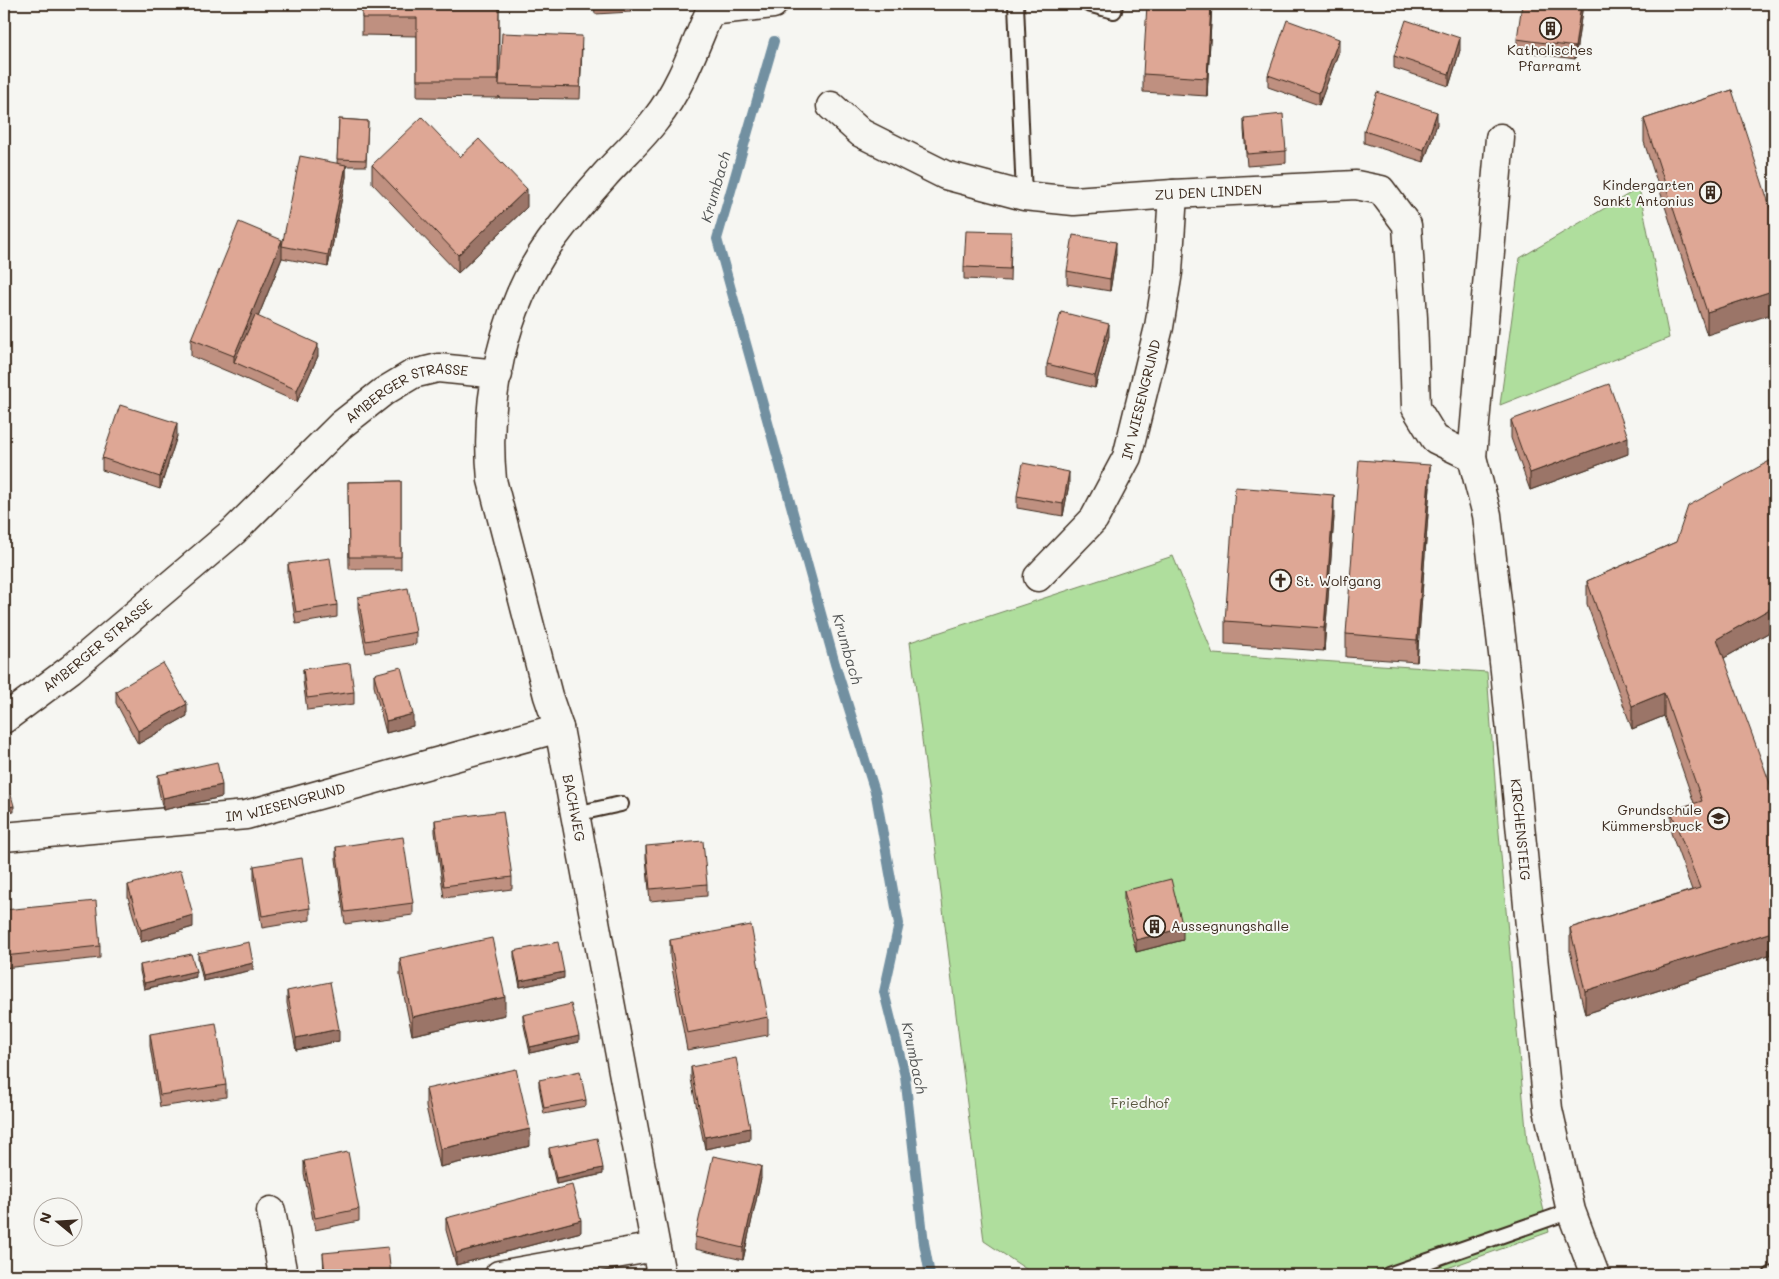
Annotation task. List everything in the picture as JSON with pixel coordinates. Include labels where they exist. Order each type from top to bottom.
[{"type":"street","points":[[498,374],[509,328],[524,288],[550,243],[604,176],[657,118],[684,71],[710,7],[743,7],[773,4]]},
{"type":"street","name":"ZU DEN LINDEN","points":[[831,106],[861,133],[945,175],[1024,196],[1074,201],[1356,185],[1381,190],[1407,226],[1416,408],[1435,439],[1472,457]]},
{"type":"street","points":[[1472,457],[1500,138]]},
{"type":"street","name":"IM WIESENGRUND","points":[[1038,577],[1094,519],[1126,457],[1159,327],[1168,272],[1173,194]]},
{"type":"street","name":"AMBERGER STRASSE","points":[[4,719],[71,669],[234,530],[341,425],[383,392],[413,374],[438,368],[498,374]]},
{"type":"street","name":"BACHWEG","points":[[498,374],[490,416],[489,447],[492,480],[548,696],[559,728],[661,1275]]},
{"type":"street","name":"KIRCHENSTEIG","points":[[1472,457],[1487,515],[1505,670],[1548,1109],[1571,1210],[1596,1275]]},
{"type":"street","name":"IM WIESENGRUND","points":[[4,837],[246,815],[559,728]]},
{"type":"street","points":[[271,1211],[283,1275]]},
{"type":"street","points":[[499,1275],[656,1247]]},
{"type":"lane","points":[[1016,4],[1024,196]]},
{"type":"lane","points":[[1088,4],[1114,11],[1115,4]]},
{"type":"lane","points":[[575,814],[621,804]]},
{"type":"lane","points":[[1388,1275],[1571,1210]]},
{"type":"lane","points":[[1771,1275],[1775,1273]]},
{"type":"green space","points":[[1639,188],[1669,338],[1500,405],[1520,258]]},
{"type":"green space","name":"Friedhof","points":[[1173,556],[1213,654],[1487,672],[1498,822],[1527,1141],[1549,1232],[1428,1275],[1035,1275],[984,1241],[910,642]]},
{"type":"building","points":[[362,4],[499,4],[498,80],[417,80],[417,18],[362,18]]},
{"type":"building","points":[[1147,4],[1211,4],[1207,78],[1143,74]]},
{"type":"building","name":"Katholisches Pfarramt","points":[[1522,4],[1581,4],[1575,47],[1517,39]]},
{"type":"building","points":[[1287,20],[1339,39],[1319,93],[1268,75]]},
{"type":"building","points":[[1406,20],[1460,38],[1449,74],[1394,56]]},
{"type":"building","points":[[502,33],[582,36],[580,87],[499,85]]},
{"type":"building","name":"Kindergarten Sankt Antonius","points":[[1732,90],[1775,222],[1775,290],[1707,312],[1644,119]]},
{"type":"building","points":[[1377,92],[1437,112],[1424,150],[1364,131]]},
{"type":"building","points":[[1283,114],[1286,151],[1247,154],[1244,118]]},
{"type":"building","points":[[422,117],[460,157],[479,139],[527,189],[458,255],[372,165]]},
{"type":"building","points":[[339,119],[368,121],[366,160],[337,159]]},
{"type":"building","points":[[300,156],[346,165],[328,255],[282,246]]},
{"type":"building","points":[[239,222],[282,240],[234,356],[191,339]]},
{"type":"building","points":[[966,231],[1011,232],[1010,269],[964,267]]},
{"type":"building","points":[[1073,235],[1116,242],[1110,279],[1067,271]]},
{"type":"building","points":[[1061,312],[1109,324],[1095,376],[1047,364]]},
{"type":"building","points":[[255,315],[318,344],[297,390],[234,362]]},
{"type":"building","points":[[1609,384],[1628,437],[1530,473],[1511,420]]},
{"type":"building","points":[[120,405],[177,423],[160,477],[102,458]]},
{"type":"building","points":[[1775,458],[1775,606],[1717,639],[1775,797],[1775,931],[1585,991],[1570,928],[1700,888],[1671,811],[1702,801],[1664,693],[1632,706],[1587,581],[1676,542],[1688,506]]},
{"type":"building","points":[[1359,460],[1430,465],[1417,640],[1346,634]]},
{"type":"building","points":[[1023,463],[1069,472],[1063,504],[1017,496]]},
{"type":"building","points":[[401,481],[401,557],[349,557],[348,482]]},
{"type":"building","name":"St. Wolfgang","points":[[1235,487],[1334,495],[1324,628],[1225,621]]},
{"type":"building","points":[[330,558],[337,605],[296,612],[288,564]]},
{"type":"building","points":[[408,588],[416,632],[366,641],[358,597]]},
{"type":"building","points":[[163,663],[187,704],[138,731],[116,691]]},
{"type":"building","points":[[350,663],[354,692],[307,698],[303,669]]},
{"type":"building","points":[[401,667],[413,714],[386,721],[374,674]]},
{"type":"building","points":[[217,762],[222,785],[163,798],[158,775]]},
{"type":"building","points":[[11,795],[14,806],[4,808],[4,796]]},
{"type":"building","points":[[503,811],[512,877],[444,886],[435,820]]},
{"type":"building","points":[[403,837],[413,903],[345,912],[336,847]]},
{"type":"building","points":[[703,841],[707,884],[650,889],[646,846]]},
{"type":"building","points":[[302,858],[310,908],[262,916],[254,866]]},
{"type":"building","points":[[181,870],[193,915],[141,930],[128,885]]},
{"type":"building","name":"Aussegnungshalle","points":[[1171,879],[1183,928],[1136,940],[1124,891]]},
{"type":"building","points":[[96,901],[100,946],[4,956],[4,910]]},
{"type":"building","points":[[751,925],[768,1017],[687,1033],[670,940]]},
{"type":"building","points":[[492,938],[505,997],[412,1017],[400,958]]},
{"type":"building","points":[[249,942],[253,963],[203,975],[198,953]]},
{"type":"building","points":[[558,942],[564,972],[520,981],[514,951]]},
{"type":"building","points":[[191,954],[196,971],[144,983],[140,965]]},
{"type":"building","points":[[330,982],[339,1029],[296,1038],[287,991]]},
{"type":"building","points":[[571,1004],[579,1036],[530,1047],[523,1015]]},
{"type":"building","points":[[216,1023],[226,1085],[160,1095],[150,1034]]},
{"type":"building","points":[[736,1058],[750,1128],[705,1137],[691,1067]]},
{"type":"building","points":[[516,1069],[530,1129],[440,1149],[426,1089]]},
{"type":"building","points":[[580,1071],[586,1100],[544,1108],[539,1080]]},
{"type":"building","points":[[597,1138],[603,1168],[556,1178],[549,1148]]},
{"type":"building","points":[[348,1152],[359,1209],[315,1218],[304,1161]]},
{"type":"building","points":[[713,1156],[761,1166],[743,1248],[695,1237]]},
{"type":"building","points":[[572,1185],[581,1220],[456,1253],[446,1218]]},
{"type":"building","points":[[388,1247],[391,1275],[325,1275],[323,1253]]},
{"type":"waterway","name":"Krumbach","points":[[774,41],[717,239],[835,664],[876,795],[899,924],[884,992],[905,1076],[924,1243],[930,1275]]},
{"type":"place","name":"Katholisches Pfarramt","points":[[1550,28]]},
{"type":"place","name":"Kindergarten Sankt Antonius","points":[[1710,193]]},
{"type":"place","name":"St. Wolfgang","points":[[1280,581]]},
{"type":"place","name":"Grundschule Kümmersbruck","points":[[1718,818]]},
{"type":"place","name":"Aussegnungshalle","points":[[1155,926]]}]
